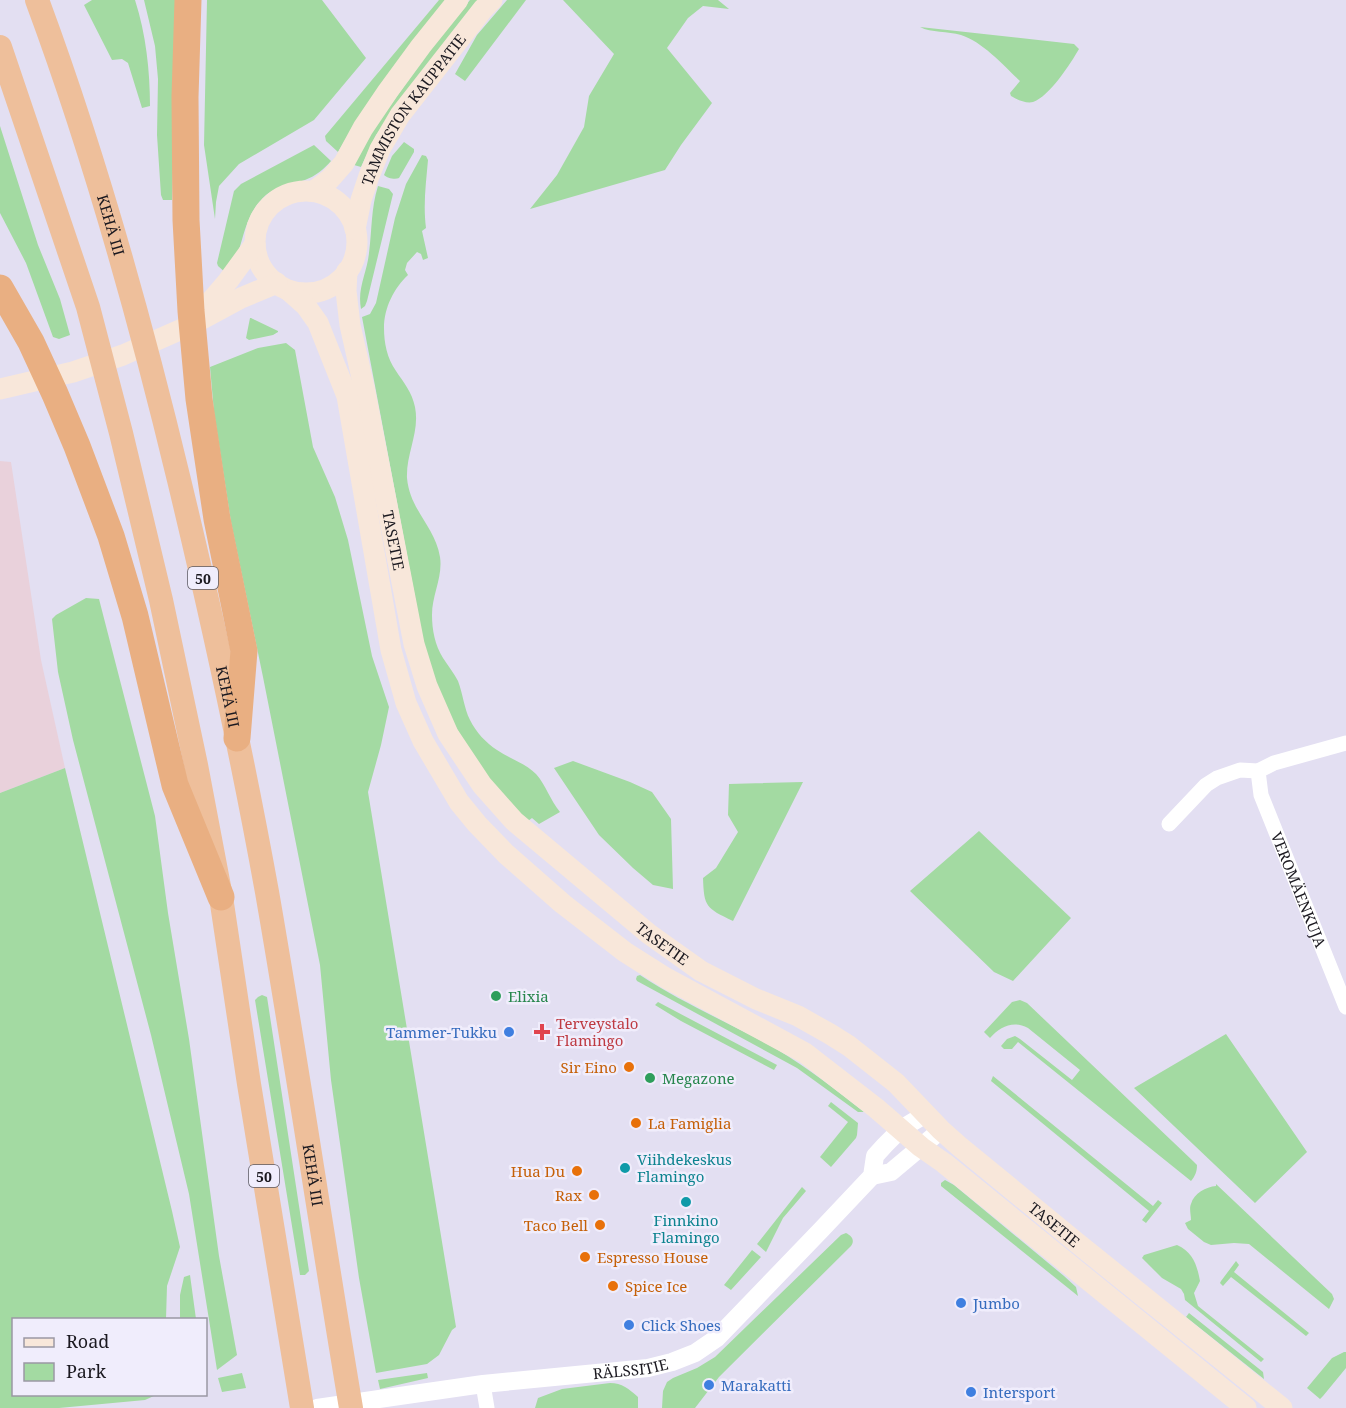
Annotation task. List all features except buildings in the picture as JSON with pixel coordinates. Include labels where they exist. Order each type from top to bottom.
[{"type":"highway","name":"KEHÄ III","points":[[37,0],[92,162],[129,286],[164,418],[206,593],[237,738],[270,914],[351,1408]]},
{"type":"highway","points":[[188,0],[185,97],[186,220],[190,311],[199,399],[217,519],[244,651],[237,738]]},
{"type":"highway","name":"50","points":[[0,47],[88,307],[122,433],[164,611],[221,897],[302,1408]]},
{"type":"highway","points":[[1,290],[31,342],[55,394],[111,536],[132,605],[175,785],[221,897]]},
{"type":"main road","name":"TAMMISTON KAUPPATIE","points":[[314,191],[330,179],[344,163],[363,128],[388,91],[458,0]]},
{"type":"main road","name":"TAMMISTON KAUPPATIE","points":[[355,229],[369,176],[380,149],[400,115],[492,0]]},
{"type":"main road","points":[[314,191],[330,197],[338,202],[348,214],[355,229],[356,245],[353,260],[347,271],[334,284],[322,290],[307,293],[282,286],[264,271],[258,259],[255,244],[256,231],[262,216],[271,204],[289,194],[314,191]]},
{"type":"main road","points":[[191,324],[228,281],[255,244]]},
{"type":"main road","name":"TASETIE","points":[[347,271],[346,291],[350,325],[414,644],[427,686],[448,734],[482,785],[514,820],[649,934],[701,971],[756,999],[798,1016],[840,1040],[896,1083],[941,1130],[1282,1408]]},
{"type":"main road","points":[[0,389],[73,372],[123,355],[241,298],[282,286]]},
{"type":"main road","name":"TASETIE","points":[[282,286],[306,306],[318,323],[346,396],[391,650],[406,703],[423,741],[459,802],[477,824],[506,854],[563,904],[625,952],[693,993],[805,1053],[1246,1408]]},
{"type":"street","points":[[1169,824],[1206,785],[1218,778],[1240,770],[1258,771],[1275,763],[1346,742]]},
{"type":"street","name":"VEROMÄENKUJA","points":[[1258,771],[1262,795],[1346,1007]]},
{"type":"street","name":"RÄLSSITIE","points":[[872,1176],[875,1156],[901,1130],[926,1114]]},
{"type":"street","name":"RÄLSSITIE","points":[[317,1408],[483,1384],[648,1368],[695,1353],[717,1338],[872,1176],[891,1172],[941,1130]]},
{"type":"street","points":[[483,1384],[487,1408]]},
{"type":"shaded area","points":[[0,461],[11,462],[41,660],[65,768],[0,793]]},
{"type":"green space","points":[[92,0],[135,0],[147,53],[150,106],[142,108],[128,63],[122,59],[112,60],[84,5]]},
{"type":"green space","points":[[144,0],[178,0],[172,200],[163,200],[161,195],[157,135],[158,79],[155,46]]},
{"type":"green space","points":[[207,0],[322,0],[366,58],[314,120],[239,164],[219,186],[215,219],[204,145]]},
{"type":"green space","points":[[439,0],[448,0],[338,152],[326,141],[325,136]]},
{"type":"green space","points":[[470,0],[478,0],[376,135],[361,167],[354,165],[365,141],[436,41]]},
{"type":"green space","points":[[507,0],[526,0],[465,81],[455,74],[477,35]]},
{"type":"green space","points":[[563,0],[718,0],[729,9],[703,6],[688,18],[667,48],[712,103],[665,170],[530,209],[557,175],[584,127],[589,96],[614,54]]},
{"type":"green space","points":[[920,27],[1074,44],[1079,49],[1046,94],[1033,102],[1027,102],[1011,96],[1010,93],[1020,81],[977,43],[961,35]]},
{"type":"green space","points":[[0,126],[38,245],[60,299],[70,335],[59,339],[53,337],[26,263],[0,213]]},
{"type":"green space","points":[[404,142],[414,149],[414,152],[399,178],[387,177],[384,175],[392,156]]},
{"type":"green space","points":[[314,145],[331,161],[313,176],[275,189],[260,201],[251,215],[238,253],[227,274],[217,263],[234,191],[241,184]]},
{"type":"green space","points":[[422,155],[428,160],[426,228],[422,231],[428,258],[423,260],[421,254],[417,252],[407,263],[405,270],[408,275],[398,286],[391,299],[384,328],[388,356],[410,392],[415,407],[416,425],[407,469],[409,490],[433,536],[440,557],[440,572],[432,608],[433,632],[440,653],[458,681],[468,715],[475,729],[493,747],[536,774],[560,812],[539,824],[532,818],[528,821],[482,769],[457,728],[435,681],[424,645],[362,317],[370,314],[376,303],[395,218],[406,184]]},
{"type":"green space","points":[[378,186],[389,189],[393,194],[367,301],[361,309],[360,294],[368,260]]},
{"type":"green space","points":[[250,318],[278,332],[249,340],[246,338]]},
{"type":"green space","points":[[286,343],[295,350],[313,447],[335,497],[348,540],[372,656],[389,707],[368,792],[456,1327],[452,1330],[439,1355],[427,1364],[376,1373],[359,1278],[331,1080],[320,965],[231,522],[214,412],[210,367],[258,348]]},
{"type":"green space","points":[[86,598],[99,599],[155,816],[219,1256],[237,1355],[217,1370],[189,1194],[151,1035],[73,740],[58,672],[52,619]]},
{"type":"green space","points":[[573,761],[652,792],[671,819],[673,889],[653,885],[599,835],[554,768]]},
{"type":"green space","points":[[65,768],[180,1247],[167,1286],[166,1318],[12,1318],[12,1396],[154,1396],[145,1400],[59,1408],[0,1408],[0,793]]},
{"type":"green space","points":[[803,782],[733,921],[717,913],[708,906],[706,901],[703,878],[716,868],[738,832],[728,815],[729,784]]},
{"type":"green space","points":[[979,831],[1071,918],[1013,981],[994,972],[910,891]]},
{"type":"green space","points":[[640,975],[778,1050],[864,1112],[858,1112],[797,1068],[637,981],[637,976]]},
{"type":"green space","points":[[262,995],[267,997],[309,1271],[305,1275],[300,1275],[255,1000]]},
{"type":"green space","points":[[1020,1000],[1027,1003],[1197,1165],[1196,1174],[1191,1181],[1018,1042],[1012,1049],[1004,1049],[1001,1046],[1007,1039],[1015,1036],[1072,1080],[1080,1070],[1028,1028],[1017,1025],[1007,1026],[990,1038],[984,1032],[1012,1002]]},
{"type":"green space","points":[[658,1002],[777,1065],[774,1070],[681,1021],[655,1005]]},
{"type":"green space","points":[[1226,1034],[1307,1152],[1255,1203],[1134,1088]]},
{"type":"green space","points":[[993,1076],[1153,1206],[1158,1200],[1162,1203],[1146,1223],[1142,1220],[1149,1211],[991,1081]]},
{"type":"green space","points":[[831,1102],[858,1123],[856,1138],[831,1167],[820,1157],[848,1122],[828,1106]]},
{"type":"green space","points":[[945,1180],[1064,1276],[1076,1287],[1078,1296],[941,1186]]},
{"type":"green space","points":[[1216,1184],[1332,1294],[1334,1299],[1329,1309],[1249,1244],[1211,1245],[1188,1229],[1185,1223],[1191,1220],[1190,1207],[1193,1200],[1201,1191],[1216,1186]]},
{"type":"green space","points":[[802,1187],[806,1191],[783,1218],[766,1252],[757,1244]]},
{"type":"green space","points":[[846,1233],[852,1238],[851,1246],[719,1377],[695,1408],[662,1408],[663,1391],[667,1382],[715,1357],[841,1235]]},
{"type":"green space","points":[[1177,1245],[1191,1255],[1196,1264],[1200,1281],[1194,1293],[1198,1306],[1264,1359],[1261,1362],[1185,1300],[1181,1289],[1162,1278],[1142,1258],[1144,1255]]},
{"type":"green space","points":[[752,1250],[761,1257],[731,1290],[724,1285]]},
{"type":"green space","points":[[1236,1261],[1239,1265],[1234,1272],[1309,1333],[1306,1336],[1231,1277],[1223,1286],[1220,1283]]},
{"type":"green space","points":[[190,1275],[196,1318],[180,1318],[180,1295],[184,1277]]},
{"type":"green space","points":[[1189,1313],[1263,1372],[1264,1379],[1186,1317]]},
{"type":"green space","points":[[1346,1352],[1346,1368],[1320,1399],[1307,1388],[1332,1358]]},
{"type":"green space","points":[[242,1373],[246,1388],[222,1392],[218,1378]]},
{"type":"green space","points":[[427,1373],[428,1378],[380,1389],[378,1380]]},
{"type":"green space","points":[[610,1383],[625,1387],[638,1397],[638,1408],[535,1408],[538,1398],[562,1389]]},
{"type":"place","name":"Elixia","points":[[496,996]]},
{"type":"place","name":"Tammer-Tukku","points":[[509,1032]]},
{"type":"place","name":"Terveystalo Flamingo","points":[[542,1032]]},
{"type":"place","name":"Sir Eino","points":[[629,1067]]},
{"type":"place","name":"Megazone","points":[[650,1078]]},
{"type":"place","name":"La Famiglia","points":[[636,1123]]},
{"type":"place","name":"Viihdekeskus Flamingo","points":[[625,1168]]},
{"type":"place","name":"Hua Du","points":[[577,1171]]},
{"type":"place","name":"Rax","points":[[594,1195]]},
{"type":"place","name":"Finnkino Flamingo","points":[[686,1202]]},
{"type":"place","name":"Taco Bell","points":[[600,1225]]},
{"type":"place","name":"Espresso House","points":[[585,1257]]},
{"type":"place","name":"Spice Ice","points":[[613,1286]]},
{"type":"place","name":"Jumbo","points":[[961,1303]]},
{"type":"place","name":"Click Shoes","points":[[629,1325]]},
{"type":"place","name":"Marakatti","points":[[709,1385]]},
{"type":"place","name":"Intersport","points":[[971,1392]]}]
